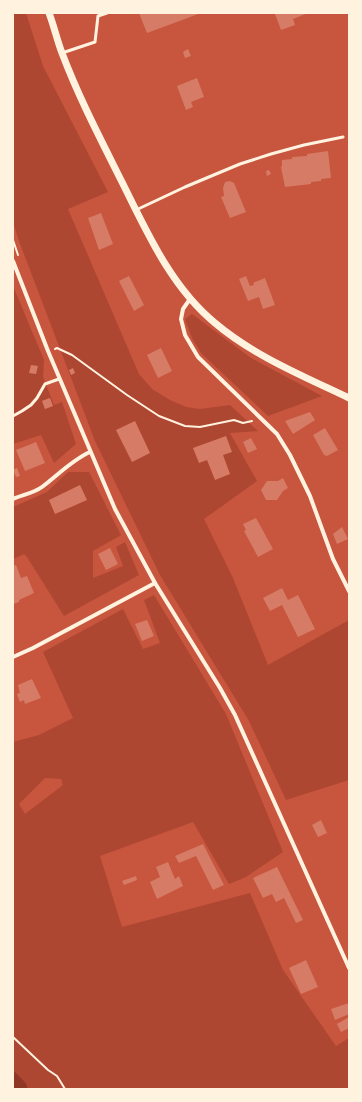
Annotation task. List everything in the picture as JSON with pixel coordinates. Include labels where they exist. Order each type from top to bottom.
[{"type":"street","points":[[49,13],[62,53],[104,148],[164,263],[177,283],[190,299],[214,323],[246,346],[296,373],[349,398]]},
{"type":"street","points":[[13,261],[59,379],[115,509],[155,583],[226,697],[349,968]]},
{"type":"street","points":[[190,299],[183,309],[181,319],[185,335],[198,357],[211,371],[262,418],[277,434],[290,455],[310,496],[333,559],[349,591]]},
{"type":"street","points":[[13,499],[41,488],[67,466],[90,452]]},
{"type":"street","points":[[13,657],[155,583]]},
{"type":"lane","points":[[62,53],[95,42],[98,16],[107,13]]},
{"type":"lane","points":[[136,210],[206,179],[271,154],[343,137]]},
{"type":"lane","points":[[13,416],[33,402],[46,384],[59,379]]},
{"type":"path","points":[[13,240],[18,255]]},
{"type":"path","points":[[56,356],[53,349],[57,348],[72,355],[133,400],[159,416],[185,426],[200,427],[234,420],[243,423],[262,418]]},
{"type":"path","points":[[13,1037],[48,1070],[57,1076],[65,1089]]},
{"type":"shaded area","points":[[13,13],[26,13],[43,66],[108,192],[68,209],[139,374],[152,389],[170,400],[186,407],[200,409],[230,405],[258,431],[230,433],[257,481],[204,519],[233,578],[268,665],[349,620],[349,780],[286,800],[249,721],[160,575],[95,441],[13,222]]},
{"type":"shaded area","points":[[13,286],[44,360],[43,377],[54,405],[62,402],[76,444],[54,463],[41,435],[13,444]],"holes":[[[49,398],[53,406],[45,409],[42,401]]]},
{"type":"shaded area","points":[[192,314],[251,358],[322,396],[268,416],[201,353],[192,338],[185,319]]},
{"type":"shaded area","points":[[68,472],[89,472],[121,535],[93,551],[93,578],[123,566],[116,547],[125,542],[139,575],[64,616],[27,557],[24,554],[13,559],[13,507],[47,492]]},
{"type":"shaded area","points":[[154,595],[226,714],[283,852],[246,877],[229,884],[193,822],[100,856],[122,927],[250,893],[283,970],[336,1046],[349,1038],[349,1089],[28,1089],[26,1083],[13,1070],[13,742],[39,735],[73,718],[43,652],[123,609],[143,649],[160,643],[144,600]],"holes":[[[45,778],[61,779],[63,785],[25,814],[19,804]]]},
{"type":"shaded area","points":[[13,1070],[26,1083],[28,1089],[13,1089]]},
{"type":"building","points":[[139,13],[201,13],[147,33]]},
{"type":"building","points":[[308,13],[293,19],[295,25],[281,30],[275,14]]},
{"type":"building","points":[[188,49],[191,56],[185,58],[183,52]]},
{"type":"building","points":[[197,78],[204,97],[191,102],[193,107],[186,110],[177,86]]},
{"type":"building","points":[[328,151],[331,178],[311,182],[311,184],[285,187],[281,167],[282,160]]},
{"type":"building","points":[[269,170],[271,174],[267,176],[266,171]]},
{"type":"building","points":[[230,181],[234,183],[246,212],[230,218],[221,197],[224,196],[223,188],[225,182]]},
{"type":"building","points":[[101,213],[113,244],[99,250],[88,218]]},
{"type":"building","points":[[129,276],[144,305],[134,311],[119,281]]},
{"type":"building","points":[[246,276],[250,286],[254,285],[253,283],[265,278],[275,305],[263,309],[259,297],[248,301],[239,279]]},
{"type":"building","points":[[161,348],[172,371],[158,378],[147,355]]},
{"type":"building","points":[[31,365],[38,366],[36,374],[29,373]]},
{"type":"building","points":[[73,368],[75,373],[71,375],[69,370]]},
{"type":"building","points":[[50,398],[53,406],[45,409],[42,401]]},
{"type":"building","points":[[310,412],[315,420],[293,434],[285,421]]},
{"type":"building","points":[[135,421],[150,453],[132,462],[116,430]]},
{"type":"building","points":[[325,428],[338,450],[327,456],[324,455],[313,435]]},
{"type":"building","points":[[226,436],[232,452],[223,455],[230,474],[215,480],[207,460],[199,463],[193,448]]},
{"type":"building","points":[[251,438],[257,449],[248,453],[243,442]]},
{"type":"building","points":[[36,442],[45,463],[25,471],[16,450]]},
{"type":"building","points":[[17,468],[20,476],[16,477],[13,470]]},
{"type":"building","points":[[283,478],[288,488],[283,491],[277,500],[266,500],[261,490],[267,481],[278,481]]},
{"type":"building","points":[[80,485],[87,500],[55,514],[49,500]]},
{"type":"building","points":[[256,518],[273,549],[258,557],[244,531],[246,530],[243,524]]},
{"type":"building","points":[[342,527],[348,539],[337,544],[333,534]]},
{"type":"building","points":[[110,548],[118,564],[106,570],[98,554]]},
{"type":"building","points":[[16,565],[21,578],[27,576],[34,593],[13,604],[13,566]]},
{"type":"building","points":[[282,588],[288,600],[298,595],[315,629],[298,637],[282,605],[270,611],[263,598]]},
{"type":"building","points":[[147,620],[154,636],[142,641],[135,624]]},
{"type":"building","points":[[32,679],[41,698],[25,704],[24,700],[20,702],[17,694],[20,693],[18,685]]},
{"type":"building","points":[[321,820],[327,833],[318,837],[312,825]]},
{"type":"building","points":[[203,844],[224,885],[213,890],[196,856],[179,863],[175,856]]},
{"type":"building","points":[[168,862],[175,879],[179,876],[183,886],[157,899],[150,882],[160,877],[156,867]]},
{"type":"building","points":[[277,867],[303,920],[296,923],[284,898],[276,902],[272,894],[263,898],[253,878]]},
{"type":"building","points":[[136,876],[137,880],[124,885],[122,881]]},
{"type":"building","points":[[306,960],[318,987],[301,994],[289,968]]},
{"type":"building","points":[[349,1003],[349,1014],[335,1020],[331,1009]]},
{"type":"building","points":[[349,1017],[349,1028],[341,1032],[337,1024]]}]
